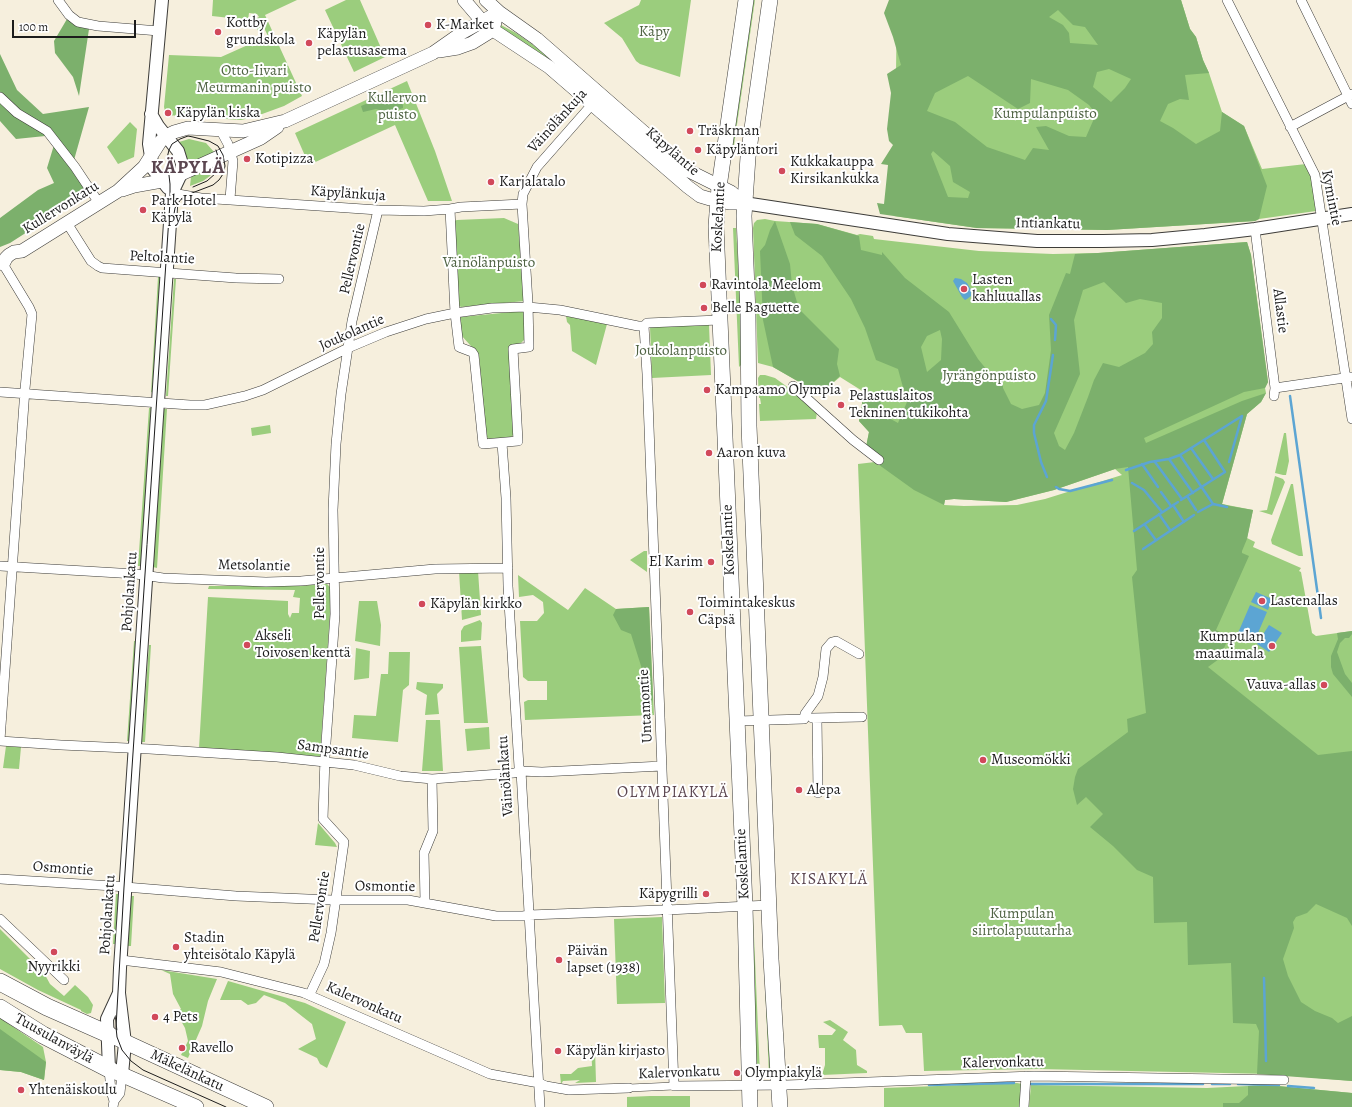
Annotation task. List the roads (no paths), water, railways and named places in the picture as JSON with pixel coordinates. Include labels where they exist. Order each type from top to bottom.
[{"type":"highway","name":"Tuusulanväylä","points":[[0,982],[48,1007],[108,1034]]},
{"type":"highway","name":"Tuusulanväylä","points":[[0,1008],[43,1035],[116,1072]]},
{"type":"main road","name":"Käpyläntie","points":[[464,0],[482,21],[493,30],[597,99],[687,170],[730,192],[744,203]]},
{"type":"main road","name":"Käpyläntie","points":[[486,0],[499,12],[537,39],[688,188],[700,196],[718,202],[744,203]]},
{"type":"main road","name":"Koskelantie","points":[[746,0],[719,186],[716,226],[745,906],[750,1107]]},
{"type":"main road","name":"Koskelantie","points":[[770,0],[748,157],[744,203],[748,314],[748,400],[769,905],[780,1107]]},
{"type":"main road","name":"Kullervonkatu","points":[[118,191],[134,186],[162,181],[181,174],[261,138],[285,121],[433,53],[463,32],[499,12]]},
{"type":"main road","points":[[493,30],[499,12]]},
{"type":"main road","name":"Kullervonkatu","points":[[433,53],[458,48],[472,43],[493,30]]},
{"type":"main road","name":"Kullervonkatu","points":[[1,264],[14,252],[22,252],[118,191],[140,172],[160,142],[166,136],[181,129],[188,128],[220,131],[243,131],[285,121]]},
{"type":"main road","name":"Mäkelänkatu","points":[[108,1034],[266,1107]]},
{"type":"main road","name":"Mäkelänkatu","points":[[116,1072],[196,1107]]},
{"type":"street","points":[[58,0],[69,15],[78,22],[98,26],[159,31]]},
{"type":"street","points":[[162,0],[149,130],[150,157],[153,169],[172,193]]},
{"type":"street","name":"Kymintie","points":[[1227,0],[1290,127],[1316,175],[1349,377],[1352,419]]},
{"type":"street","points":[[1290,127],[1351,98],[1301,0]]},
{"type":"street","points":[[0,97],[17,113],[47,131],[75,167],[99,203]]},
{"type":"street","name":"Väinölänkuja","points":[[528,307],[522,204],[523,194],[537,167],[597,99]]},
{"type":"street","points":[[151,114],[181,157],[181,174]]},
{"type":"street","points":[[220,131],[231,152],[233,165],[230,199]]},
{"type":"street","name":"Pohjolankatu","points":[[116,1072],[125,1043],[119,993],[148,575],[172,193],[181,174]]},
{"type":"street","name":"Käpylänkuja","points":[[172,193],[201,198],[378,210],[424,211],[461,207],[522,204]]},
{"type":"street","name":"Intiankatu","points":[[744,203],[948,234],[1037,240],[1152,240],[1255,229],[1352,214]]},
{"type":"street","points":[[450,209],[455,313],[459,347],[472,352],[474,355],[483,444],[518,441],[513,349],[529,347],[528,307]]},
{"type":"street","name":"Pellervontie","points":[[310,994],[324,964],[331,933],[344,842],[323,819],[325,762],[335,614],[334,510],[336,444],[341,394],[352,321],[378,210]]},
{"type":"street","name":"Peltolantie","points":[[67,222],[90,261],[98,266],[236,278],[280,278]]},
{"type":"street","name":"Allastie","points":[[1255,229],[1274,392],[1349,377]]},
{"type":"street","points":[[0,741],[32,311],[1,264]]},
{"type":"street","name":"Joukolantie","points":[[0,392],[205,405],[245,396],[263,390],[348,348],[386,332],[426,319],[492,308],[528,307],[560,310],[638,326],[644,326],[647,323],[719,320]]},
{"type":"street","name":"Untamontie","points":[[644,326],[662,766],[664,910],[674,1086]]},
{"type":"street","points":[[793,386],[853,440],[880,460]]},
{"type":"street","name":"Väinölänkatu","points":[[502,443],[506,498],[507,560],[519,766],[521,771],[540,1107]]},
{"type":"street","name":"Metsolantie","points":[[0,566],[136,574],[163,578],[266,582],[298,581],[434,569],[508,568]]},
{"type":"street","points":[[804,719],[805,714],[818,696],[823,677],[826,649],[832,642],[836,641],[859,654]]},
{"type":"street","points":[[737,721],[862,717]]},
{"type":"street","points":[[817,718],[818,793]]},
{"type":"street","name":"Sampsantie","points":[[0,741],[263,756],[354,765],[400,776],[432,779],[514,773],[521,771],[542,772],[662,766]]},
{"type":"street","points":[[425,902],[424,853],[432,831],[432,779]]},
{"type":"street","name":"Osmontie","points":[[1,878],[236,896],[425,902],[449,908],[496,916],[769,905]]},
{"type":"street","points":[[0,919],[64,980]]},
{"type":"street","name":"Kalervonkatu","points":[[121,960],[222,972],[310,994],[490,1074],[569,1090],[674,1086],[779,1085],[1026,1076],[1284,1080]]},
{"type":"street","name":"Pohjolankatu","points":[[116,1072],[108,1034],[108,1016],[119,993]]},
{"type":"street","points":[[113,1104],[111,1091],[116,1072]]},
{"type":"street","points":[[113,1104],[120,1093],[116,1072]]},
{"type":"street","points":[[1024,1107],[1026,1076]]},
{"type":"water","name":"Lasten kahluuallas","points":[[955,278],[961,279],[967,283],[971,290],[971,296],[967,299],[965,300],[962,297],[953,281]]},
{"type":"water","name":"Lastenallas","points":[[1256,592],[1272,599],[1268,610],[1251,602]]},
{"type":"water","points":[[1250,605],[1267,612],[1255,640],[1238,633]]},
{"type":"water","points":[[1269,625],[1282,633],[1269,652],[1257,644]]},
{"type":"waterway","points":[[1051,319],[1056,325],[1055,340]]},
{"type":"waterway","points":[[1047,477],[1041,462],[1034,433],[1034,425],[1046,401],[1053,355]]},
{"type":"waterway","points":[[1290,396],[1321,618]]},
{"type":"waterway","points":[[1229,462],[1242,416]]},
{"type":"waterway","points":[[1126,470],[1150,462],[1169,459],[1180,455],[1242,416]]},
{"type":"waterway","points":[[1181,500],[1225,472],[1204,440]]},
{"type":"waterway","points":[[1191,448],[1213,479]]},
{"type":"waterway","points":[[1180,455],[1213,504],[1227,507]]},
{"type":"waterway","points":[[1169,459],[1193,493]]},
{"type":"waterway","points":[[1155,462],[1182,499]]},
{"type":"waterway","points":[[1142,464],[1158,487]]},
{"type":"waterway","points":[[1056,487],[1070,491],[1112,480]]},
{"type":"waterway","points":[[1132,483],[1144,490],[1162,512]]},
{"type":"waterway","points":[[1161,492],[1171,506]]},
{"type":"waterway","points":[[1187,496],[1196,510]]},
{"type":"waterway","points":[[1134,531],[1178,502]]},
{"type":"waterway","points":[[1198,512],[1213,504]]},
{"type":"waterway","points":[[1173,505],[1184,522]]},
{"type":"waterway","points":[[1159,514],[1170,530]]},
{"type":"waterway","points":[[1143,549],[1194,515]]},
{"type":"waterway","points":[[1145,525],[1155,539]]},
{"type":"waterway","points":[[1264,978],[1266,1061]]},
{"type":"waterway","points":[[929,1085],[1014,1083]]},
{"type":"waterway","points":[[1031,1084],[1203,1084]]},
{"type":"waterway","points":[[1212,1084],[1230,1084]]},
{"type":"waterway","points":[[1238,1084],[1279,1085]]},
{"type":"waterway","points":[[1288,1086],[1314,1088]]},
{"type":"tram line","points":[[173,220],[175,208],[181,199],[213,185],[223,174],[225,166],[223,155],[218,146],[209,141],[188,136],[180,139],[172,144],[167,158],[170,184],[170,202],[116,1027],[117,1037],[122,1050],[131,1061],[143,1070],[226,1107]]},
{"type":"tram line","points":[[193,187],[207,181],[216,173],[219,165],[216,150]]},
{"type":"place","name":"K-Market","points":[[428,25]]},
{"type":"place","name":"Kottby grundskola","points":[[218,32]]},
{"type":"place","name":"Käpylän pelastusasema","points":[[309,43]]},
{"type":"place","name":"Käpylän kiska","points":[[168,113]]},
{"type":"place","name":"Träskman","points":[[690,131]]},
{"type":"place","name":"Käpyläntori","points":[[698,150]]},
{"type":"place","name":"Kotipizza","points":[[247,159]]},
{"type":"place","name":"Kukkakauppa Kirsikankukka","points":[[782,171]]},
{"type":"place","name":"Karjalatalo","points":[[491,182]]},
{"type":"place","name":"Park Hotel Käpylä","points":[[143,210]]},
{"type":"place","name":"Ravintola Meelom","points":[[703,285]]},
{"type":"place","name":"Lasten kahluuallas","points":[[964,289]]},
{"type":"place","name":"Belle Baguette","points":[[704,308]]},
{"type":"place","name":"Kampaamo Olympia","points":[[707,390]]},
{"type":"place","name":"Pelastuslaitos Tekninen tukikohta","points":[[841,405]]},
{"type":"place","name":"Aaron kuva","points":[[709,453]]},
{"type":"place","name":"El Karim","points":[[711,562]]},
{"type":"place","name":"Lastenallas","points":[[1262,601]]},
{"type":"place","name":"Käpylän kirkko","points":[[422,604]]},
{"type":"place","name":"Toimintakeskus Cäpsä","points":[[690,612]]},
{"type":"place","name":"Akseli Toivosen kenttä","points":[[247,645]]},
{"type":"place","name":"Kumpulan maauimala","points":[[1272,646]]},
{"type":"place","name":"Vauva-allas","points":[[1324,685]]},
{"type":"place","name":"Museomökki","points":[[983,760]]},
{"type":"place","name":"Alepa","points":[[799,790]]},
{"type":"place","name":"Käpygrilli","points":[[706,894]]},
{"type":"place","name":"Stadin yhteisötalo Käpylä","points":[[176,947]]},
{"type":"place","name":"Nyyrikki","points":[[54,952]]},
{"type":"place","name":"Päivän lapset (1938)","points":[[559,960]]},
{"type":"place","name":"4 Pets","points":[[155,1017]]},
{"type":"place","name":"Ravello","points":[[182,1048]]},
{"type":"place","name":"Käpylän kirjasto","points":[[558,1051]]},
{"type":"place","name":"Olympiakylä","points":[[737,1073]]},
{"type":"place","name":"Yhtenäiskoulu","points":[[21,1090]]},
{"type":"district","name":"KÄPYLÄ","points":[[188,168]]},
{"type":"district","name":"OLYMPIAKYLÄ","points":[[673,793]]},
{"type":"district","name":"KISAKYLÄ","points":[[829,880]]},
{"type":"park label","name":"Käpy","points":[[654,32]]},
{"type":"park label","name":"Otto-Iivari Meurmanin puisto","points":[[254,80]]},
{"type":"park label","name":"Kullervon puisto","points":[[397,106]]},
{"type":"park label","name":"Kumpulanpuisto","points":[[1045,114]]},
{"type":"park label","name":"Väinölänpuisto","points":[[489,263]]},
{"type":"park label","name":"Joukolanpuisto","points":[[681,351]]},
{"type":"park label","name":"Jyrängönpuisto","points":[[989,376]]},
{"type":"park label","name":"Kumpulan siirtolapuutarha","points":[[1022,922]]}]
